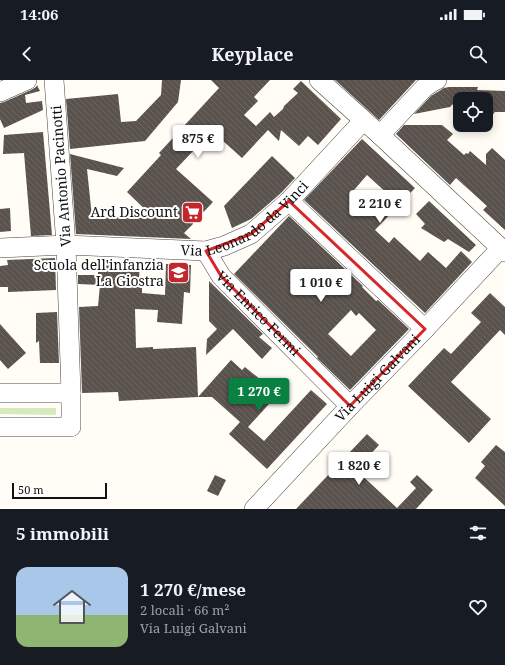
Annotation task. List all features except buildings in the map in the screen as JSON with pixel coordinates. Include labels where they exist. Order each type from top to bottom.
[{"type":"street","points":[[0,92],[27,80]]},
{"type":"street","name":"Via Antonio Pacinotti","points":[[0,427],[71,427],[66,245],[54,80]]},
{"type":"street","points":[[319,80],[503,250]]},
{"type":"street","points":[[380,135],[424,88],[438,80]]},
{"type":"street","name":"Via Leonardo da Vinci","points":[[0,248],[66,245],[206,251],[224,246],[251,234],[289,201],[363,121]]},
{"type":"street","points":[[289,201],[425,328]]},
{"type":"street","name":"Via Luigi Galvani","points":[[254,509],[350,406],[503,250]]},
{"type":"street","name":"Via Enrico Fermi","points":[[206,251],[221,276],[350,406]]},
{"type":"street","points":[[0,393],[71,393]]},
{"type":"highlighted area","points":[[289,201],[425,329],[350,406],[221,276],[206,251],[251,234]]},
{"type":"green space","points":[[0,408],[56,408],[56,415],[0,414]]},
{"type":"place","name":"Ard Discount","points":[[193,212]]},
{"type":"place","name":"Scuola dell'infanzia La Giostra","points":[[179,273]]}]
